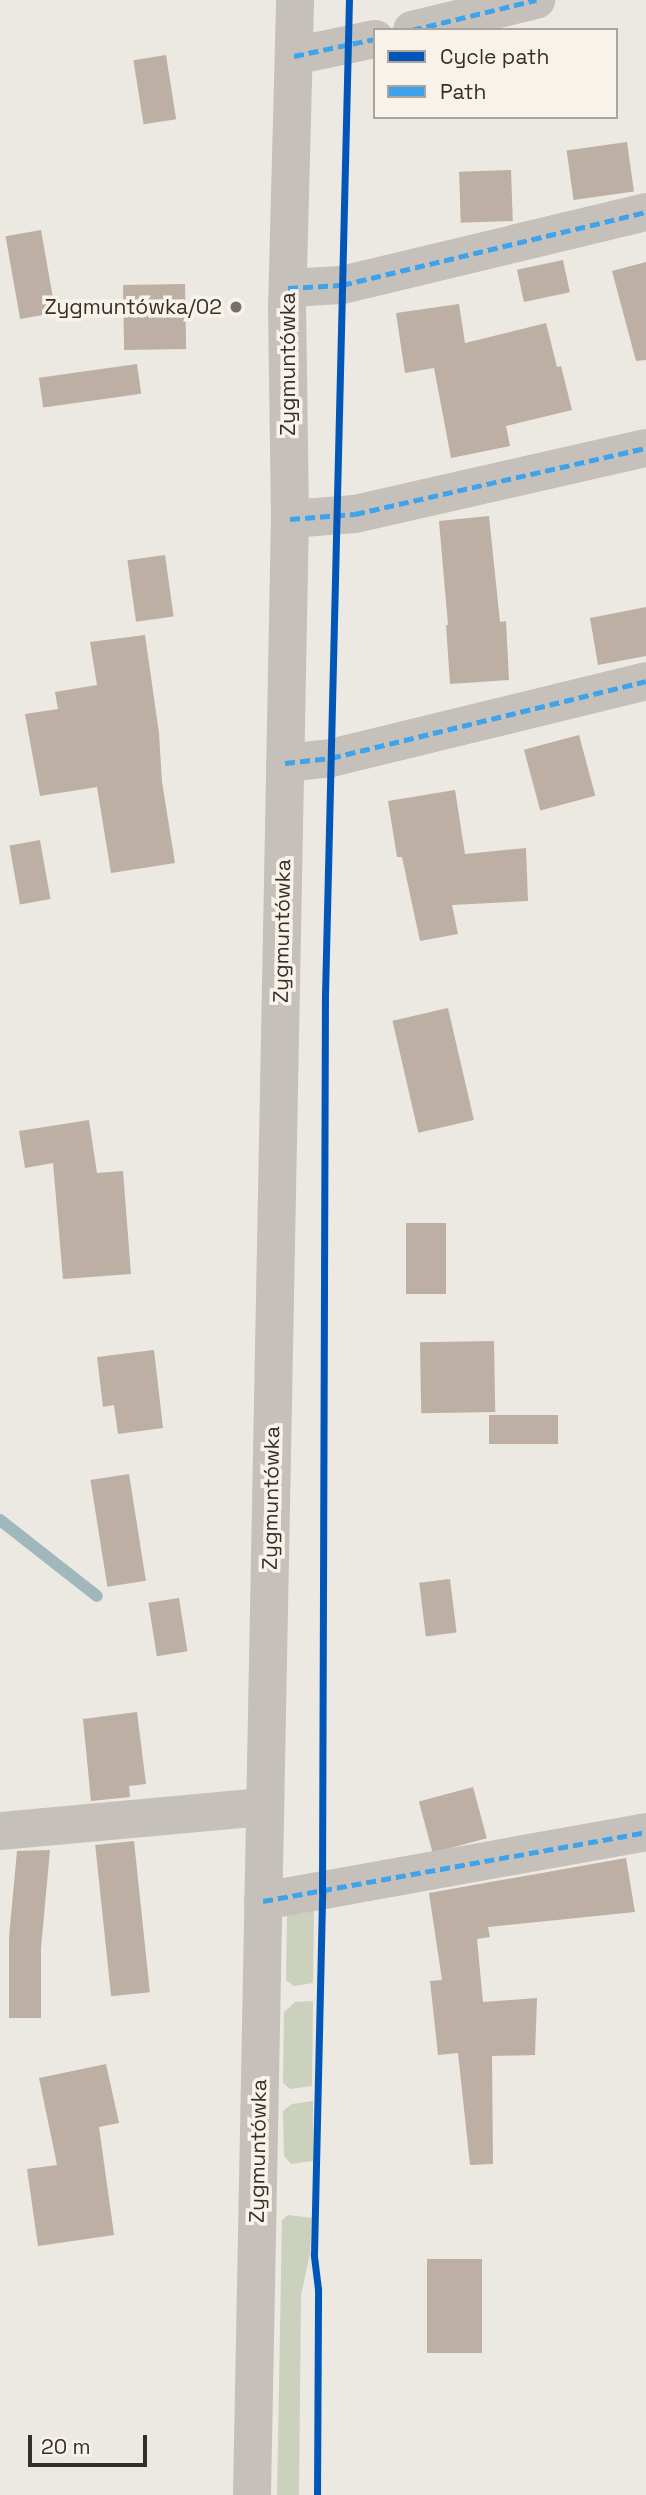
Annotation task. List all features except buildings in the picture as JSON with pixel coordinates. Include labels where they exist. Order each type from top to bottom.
[{"type":"street","name":"Zygmuntówka","points":[[252,2495],[290,519],[288,288],[295,0]]},
{"type":"street","points":[[420,28],[536,0]]},
{"type":"street","points":[[294,55],[373,39]]},
{"type":"street","points":[[288,288],[342,285],[646,212]]},
{"type":"street","points":[[290,519],[355,514],[646,448]]},
{"type":"street","points":[[285,763],[331,758],[646,681]]},
{"type":"street","points":[[0,1831],[265,1807]]},
{"type":"street","points":[[263,1901],[646,1832]]},
{"type":"green space","points":[[314,1910],[313,1983],[294,1986],[286,1980],[287,1915]]},
{"type":"green space","points":[[313,2001],[312,2086],[290,2089],[283,2083],[284,2012],[295,2002]]},
{"type":"green space","points":[[313,2101],[313,2161],[291,2164],[284,2156],[283,2111],[292,2104]]},
{"type":"green space","points":[[288,2215],[312,2218],[310,2253],[301,2295],[299,2495],[277,2495],[282,2220]]},
{"type":"waterway","points":[[0,1520],[97,1596]]},
{"type":"marked path","points":[[420,28],[536,0]]},
{"type":"marked path","points":[[294,56],[373,39]]},
{"type":"marked path","points":[[288,288],[342,285],[646,212]]},
{"type":"marked path","points":[[290,519],[355,514],[646,448]]},
{"type":"marked path","points":[[285,763],[331,758],[646,681]]},
{"type":"marked path","points":[[263,1901],[646,1832]]},
{"type":"cycle path","points":[[317,2495],[318,2289],[314,2254],[322,1892],[325,995],[349,0]]},
{"type":"place","name":"Zygmuntówka/02","points":[[236,307]]}]
